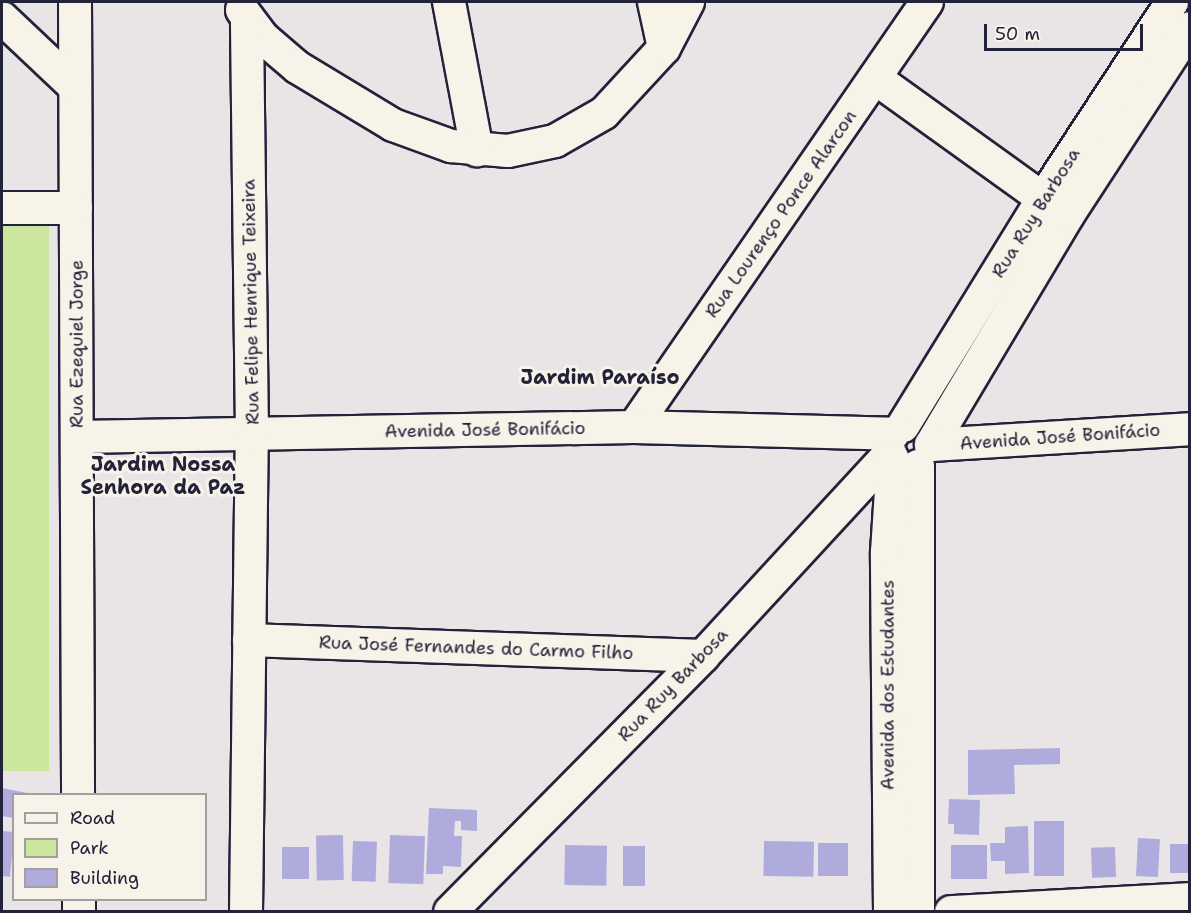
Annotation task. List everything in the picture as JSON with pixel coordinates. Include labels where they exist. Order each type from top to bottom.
[{"type":"street","name":"Rua Ezequiel Jorge","points":[[75,2],[78,793]]},
{"type":"street","points":[[449,2],[477,150]]},
{"type":"street","points":[[654,2],[664,48]]},
{"type":"street","points":[[242,9],[280,54],[354,104],[430,140],[477,150],[537,147],[578,131],[604,113],[664,48],[688,2]]},
{"type":"street","name":"Rua Lourenço Ponce Alarcon","points":[[634,427],[927,2]]},
{"type":"street","name":"Rua Ruy Barbosa","points":[[450,912],[704,656],[905,447],[1055,208],[1172,2]]},
{"type":"street","name":"Rua Felipe Henrique Teixeira","points":[[242,9],[252,435],[246,912]]},
{"type":"street","points":[[2,18],[75,87]]},
{"type":"street","name":"Rua Ruy Barbosa","points":[[1055,208],[1190,28]]},
{"type":"street","points":[[874,78],[1055,208]]},
{"type":"street","points":[[2,208],[76,208]]},
{"type":"street","name":"Avenida José Bonifácio","points":[[78,437],[634,427],[905,447],[1190,429]]},
{"type":"street","name":"Avenida dos Estudantes","points":[[890,912],[887,552],[905,447]]},
{"type":"street","name":"Avenida dos Estudantes","points":[[905,447],[918,912]]},
{"type":"street","name":"Rua José Fernandes do Carmo Filho","points":[[249,640],[704,656]]},
{"type":"street","points":[[951,912],[1145,905],[1190,899]]},
{"type":"green space","points":[[2,224],[49,224],[49,771],[2,771]]},
{"type":"building","points":[[1060,748],[1060,764],[1014,765],[1015,794],[968,795],[968,750]]},
{"type":"building","points":[[2,788],[27,793],[12,793],[12,818],[2,816]]},
{"type":"building","points":[[949,799],[980,800],[979,835],[954,834],[954,824],[948,824]]},
{"type":"building","points":[[429,808],[477,810],[477,831],[461,830],[461,821],[455,821],[454,836],[462,836],[461,867],[443,866],[443,874],[426,874]]},
{"type":"building","points":[[1034,821],[1064,821],[1064,876],[1034,876]]},
{"type":"building","points":[[1028,826],[1029,873],[1005,874],[1005,861],[991,861],[990,843],[1005,843],[1005,827]]},
{"type":"building","points":[[2,831],[12,832],[10,877],[2,876]]},
{"type":"building","points":[[316,835],[343,835],[344,880],[317,880]]},
{"type":"building","points":[[390,835],[425,836],[423,884],[388,883]]},
{"type":"building","points":[[1138,838],[1160,839],[1158,877],[1136,876]]},
{"type":"building","points":[[353,841],[377,842],[376,882],[352,881]]},
{"type":"building","points":[[764,841],[814,842],[813,877],[763,876]]},
{"type":"building","points":[[818,843],[848,843],[848,876],[818,876]]},
{"type":"building","points":[[1170,844],[1190,844],[1190,873],[1170,873]]},
{"type":"building","points":[[565,845],[607,846],[606,886],[564,885]]},
{"type":"building","points":[[951,845],[987,845],[987,879],[951,879]]},
{"type":"building","points":[[623,846],[645,846],[645,886],[623,886]]},
{"type":"building","points":[[282,847],[309,847],[309,879],[282,879]]},
{"type":"building","points":[[1115,847],[1116,877],[1092,878],[1091,848]]},
{"type":"district","name":"Jardim Paraíso","points":[[600,377]]},
{"type":"district","name":"Jardim Nossa Senhora da Paz","points":[[163,476]]}]
